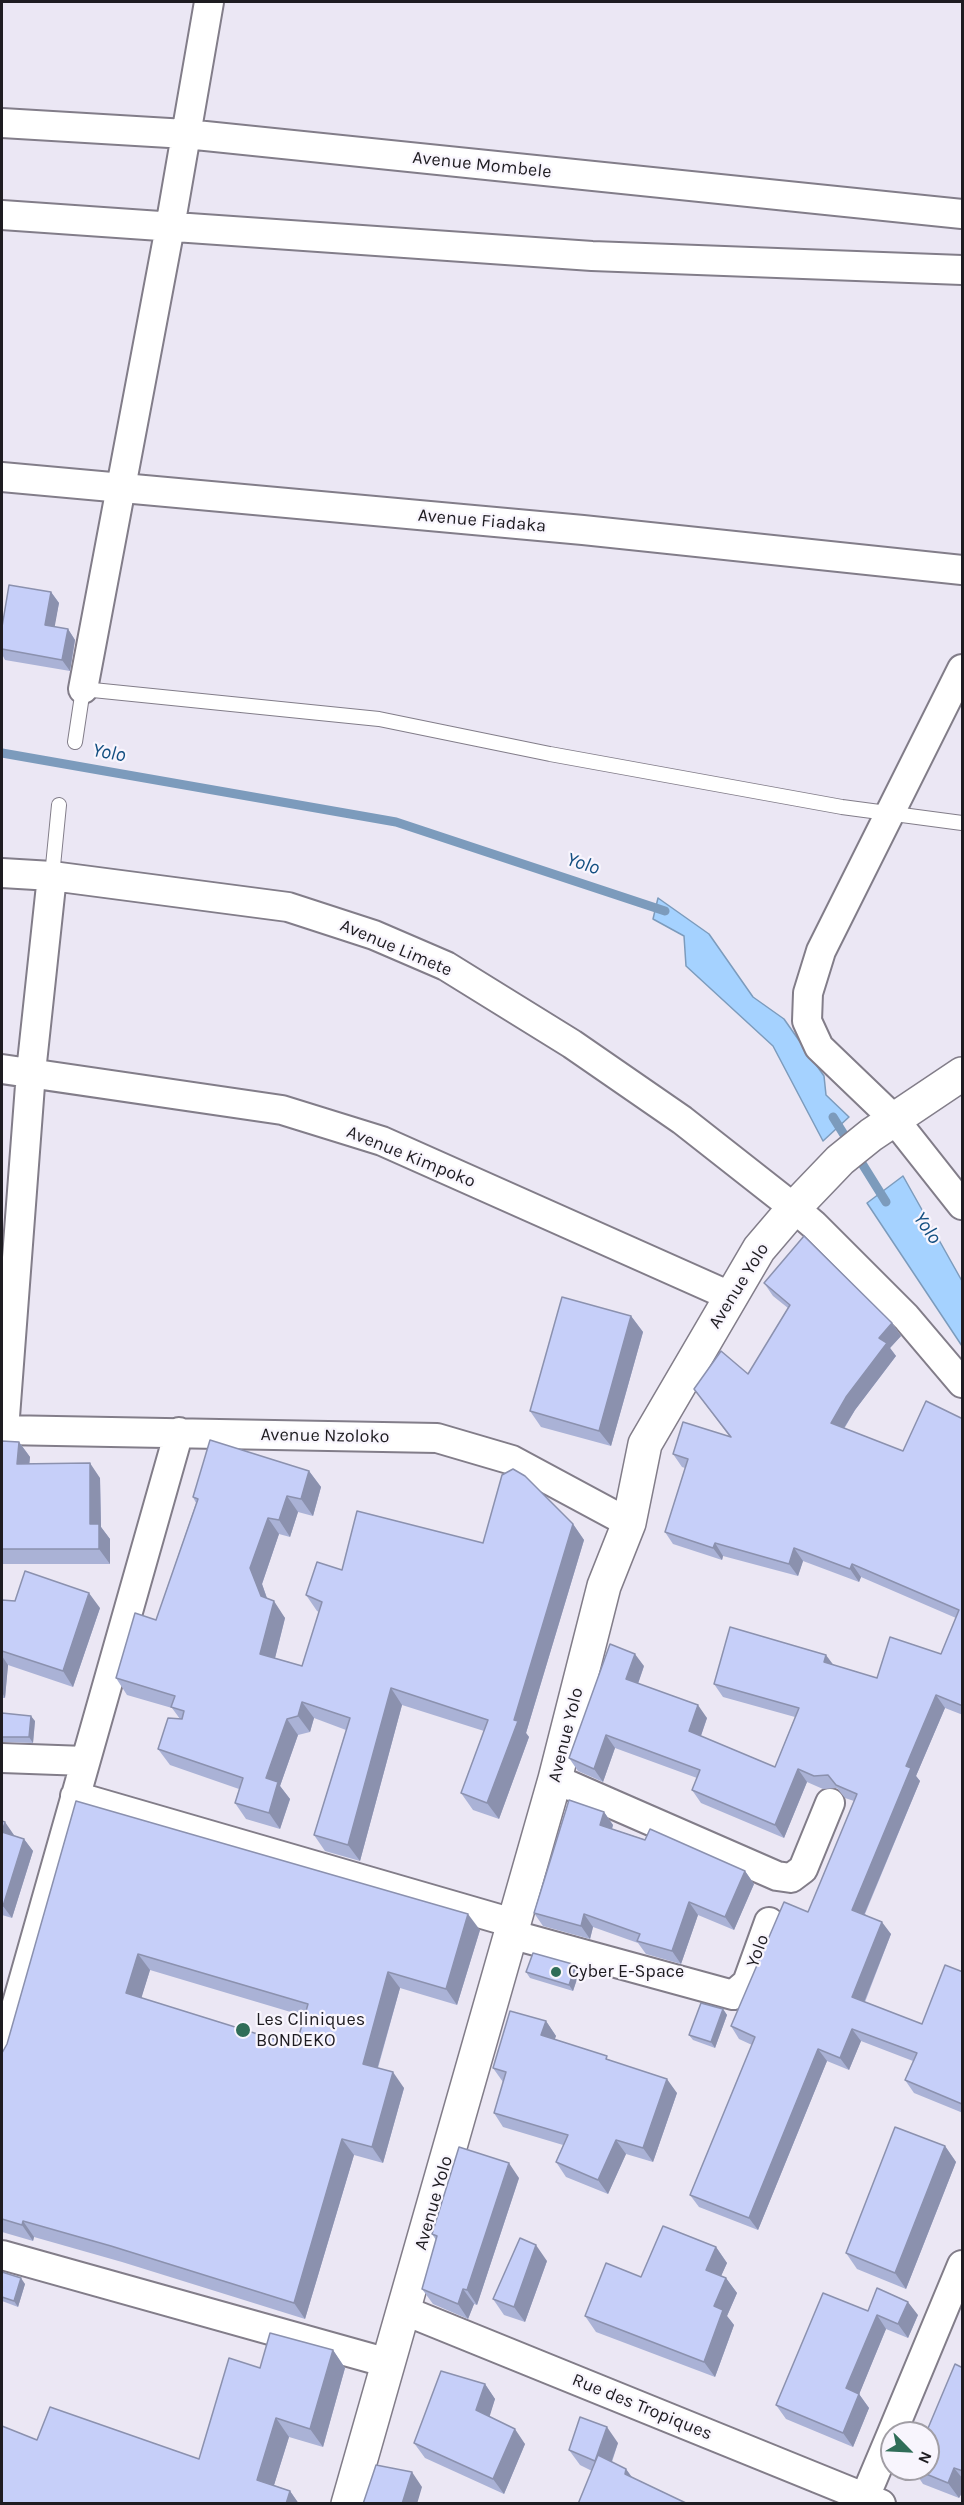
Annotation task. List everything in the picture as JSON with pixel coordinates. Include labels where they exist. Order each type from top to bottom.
[{"type":"street","points":[[83,689],[170,227],[209,2]]},
{"type":"street","name":"Avenue Mombele","points":[[2,123],[186,134],[963,214]]},
{"type":"street","points":[[2,215],[592,256],[963,270]]},
{"type":"street","name":"Avenue Fiadaka","points":[[2,477],[583,530],[963,570]]},
{"type":"street","points":[[963,669],[821,951],[808,993],[807,1021],[819,1047],[882,1127],[963,1205]]},
{"type":"street","name":"Avenue Limete","points":[[2,873],[52,876],[288,907],[374,935],[446,966],[572,1044],[682,1120],[794,1208],[906,1317],[963,1383]]},
{"type":"street","points":[[3,1430],[31,1072],[52,876]]},
{"type":"street","name":"Avenue Kimpoko","points":[[2,1069],[282,1110],[381,1141],[730,1296]]},
{"type":"street","name":"Avenue Yolo","points":[[348,2504],[555,1779],[603,1586],[629,1523],[645,1444],[759,1249],[794,1208],[840,1160],[882,1127],[963,1074]]},
{"type":"street","name":"Avenue Nzoloko","points":[[3,1430],[437,1438],[512,1460],[629,1523]]},
{"type":"street","points":[[2,2056],[179,1432]]},
{"type":"street","points":[[2,1758],[85,1761]]},
{"type":"street","points":[[555,1779],[777,1876],[791,1878],[803,1869],[830,1803]]},
{"type":"street","points":[[75,1796],[512,1929]]},
{"type":"street","name":"Yolo","points":[[512,1929],[733,1995],[747,1983],[769,1922]]},
{"type":"street","points":[[2,2255],[388,2363]]},
{"type":"street","points":[[897,2421],[963,2265]]},
{"type":"street","name":"Rue des Tropiques","points":[[403,2310],[873,2500]]},
{"type":"street","points":[[873,2500],[880,2475]]},
{"type":"lane","points":[[75,742],[83,689],[379,719],[550,754],[819,803],[963,823]]},
{"type":"lane","points":[[52,876],[59,805]]},
{"type":"water","points":[[658,898],[709,934],[753,997],[784,1019],[824,1076],[826,1095],[849,1117],[823,1141],[773,1046],[686,966],[684,936],[653,919]]},
{"type":"water","points":[[903,1176],[962,1281],[962,1346],[867,1203]]},
{"type":"building","points":[[9,585],[51,592],[45,625],[68,629],[62,660],[2,649],[2,627]]},
{"type":"building","points":[[804,1236],[892,1323],[879,1338],[887,1343],[846,1397],[831,1423],[903,1451],[926,1401],[963,1419],[963,1706],[936,1695],[906,1766],[911,1768],[852,1910],[882,1922],[852,1997],[922,2024],[945,1965],[963,1972],[963,2102],[962,2104],[905,2080],[917,2053],[852,2029],[840,2058],[818,2049],[749,2218],[690,2195],[755,2037],[731,2026],[784,1902],[808,1912],[857,1794],[836,1785],[828,1775],[814,1776],[798,1769],[775,1825],[692,1790],[700,1770],[606,1735],[594,1769],[569,1758],[610,1644],[635,1654],[626,1679],[698,1705],[689,1731],[775,1767],[799,1708],[714,1684],[730,1627],[826,1655],[824,1662],[877,1678],[890,1637],[941,1654],[959,1610],[852,1564],[850,1569],[794,1548],[789,1564],[715,1543],[713,1548],[665,1532],[688,1459],[673,1454],[683,1422],[731,1437],[694,1389],[721,1351],[748,1374],[790,1305],[764,1283]]},
{"type":"building","points":[[562,1297],[631,1316],[599,1431],[530,1411]]},
{"type":"building","points":[[210,1440],[309,1471],[301,1499],[287,1496],[279,1520],[268,1518],[250,1568],[261,1596],[274,1601],[260,1654],[302,1666],[322,1602],[306,1595],[317,1562],[342,1570],[357,1511],[483,1543],[502,1475],[513,1469],[525,1476],[573,1524],[514,1720],[518,1721],[487,1803],[461,1793],[488,1720],[391,1688],[348,1845],[314,1835],[350,1718],[302,1702],[298,1716],[287,1719],[266,1778],[278,1782],[269,1813],[235,1803],[243,1778],[158,1749],[168,1718],[182,1719],[184,1711],[171,1707],[175,1696],[116,1678],[135,1613],[156,1620],[198,1499],[193,1497]]},
{"type":"building","points":[[2,1441],[19,1442],[17,1464],[90,1463],[90,1524],[99,1524],[99,1549],[2,1549]]},
{"type":"building","points":[[25,1571],[89,1593],[63,1671],[2,1651],[2,1600],[15,1601]]},
{"type":"building","points":[[2,1713],[31,1716],[29,1737],[2,1737]]},
{"type":"building","points":[[569,1800],[604,1812],[600,1825],[645,1840],[650,1829],[745,1871],[725,1917],[689,1902],[672,1951],[637,1941],[640,1934],[584,1914],[581,1926],[534,1913]]},
{"type":"building","name":"Les Cliniques BONDEKO","points":[[76,1801],[468,1914],[446,1989],[388,1972],[363,2064],[393,2072],[372,2147],[342,2139],[294,2303],[111,2246],[23,2221],[22,2225],[2,2219],[2,2053],[7,2044]],"holes":[[[138,1954],[308,2004],[296,2046],[126,1993]]]},
{"type":"building","points":[[2,1832],[24,1839],[3,1906],[2,1905]]},
{"type":"building","name":"Cyber E-Space","points":[[533,1953],[576,1965],[569,1985],[526,1972]]},
{"type":"building","points":[[701,2003],[723,2009],[711,2042],[689,2035]]},
{"type":"building","points":[[510,2011],[546,2021],[541,2035],[607,2056],[606,2059],[667,2079],[643,2148],[616,2140],[598,2180],[556,2162],[568,2135],[494,2113],[506,2072],[493,2068]]},
{"type":"building","points":[[895,2127],[945,2146],[895,2273],[846,2253]]},
{"type":"building","points":[[459,2147],[509,2163],[467,2290],[463,2289],[458,2304],[422,2289],[437,2236],[432,2234]]},
{"type":"building","points":[[663,2226],[716,2247],[706,2270],[726,2278],[714,2306],[723,2310],[704,2362],[585,2316],[606,2263],[641,2277]]},
{"type":"building","points":[[520,2238],[536,2245],[514,2307],[493,2299]]},
{"type":"building","points":[[2,2272],[21,2278],[14,2301],[2,2297]]},
{"type":"building","points":[[877,2288],[908,2302],[898,2324],[877,2315],[846,2388],[859,2394],[843,2433],[776,2405],[823,2293],[868,2311]]},
{"type":"building","points":[[270,2333],[333,2350],[310,2429],[276,2418],[257,2480],[290,2491],[286,2504],[2,2504],[2,2426],[37,2440],[50,2407],[199,2459],[229,2358],[260,2368]]},
{"type":"building","points":[[955,2364],[963,2368],[963,2471],[954,2468],[948,2483],[940,2480],[940,2421],[931,2421]]},
{"type":"building","points":[[441,2371],[485,2384],[476,2410],[515,2429],[493,2479],[414,2443]]},
{"type":"building","points":[[580,2417],[607,2427],[595,2461],[569,2450]]},
{"type":"building","points":[[598,2455],[626,2469],[625,2474],[688,2504],[578,2504]]},
{"type":"building","points":[[376,2465],[412,2472],[402,2504],[363,2504]]},
{"type":"waterway","name":"Yolo","points":[[2,753],[396,822],[665,911]]},
{"type":"waterway","name":"Yolo","points":[[833,1117],[886,1202]]},
{"type":"place","name":"Cyber E-Space","points":[[556,1972]]},
{"type":"place","name":"Les Cliniques BONDEKO","points":[[243,2030]]}]
